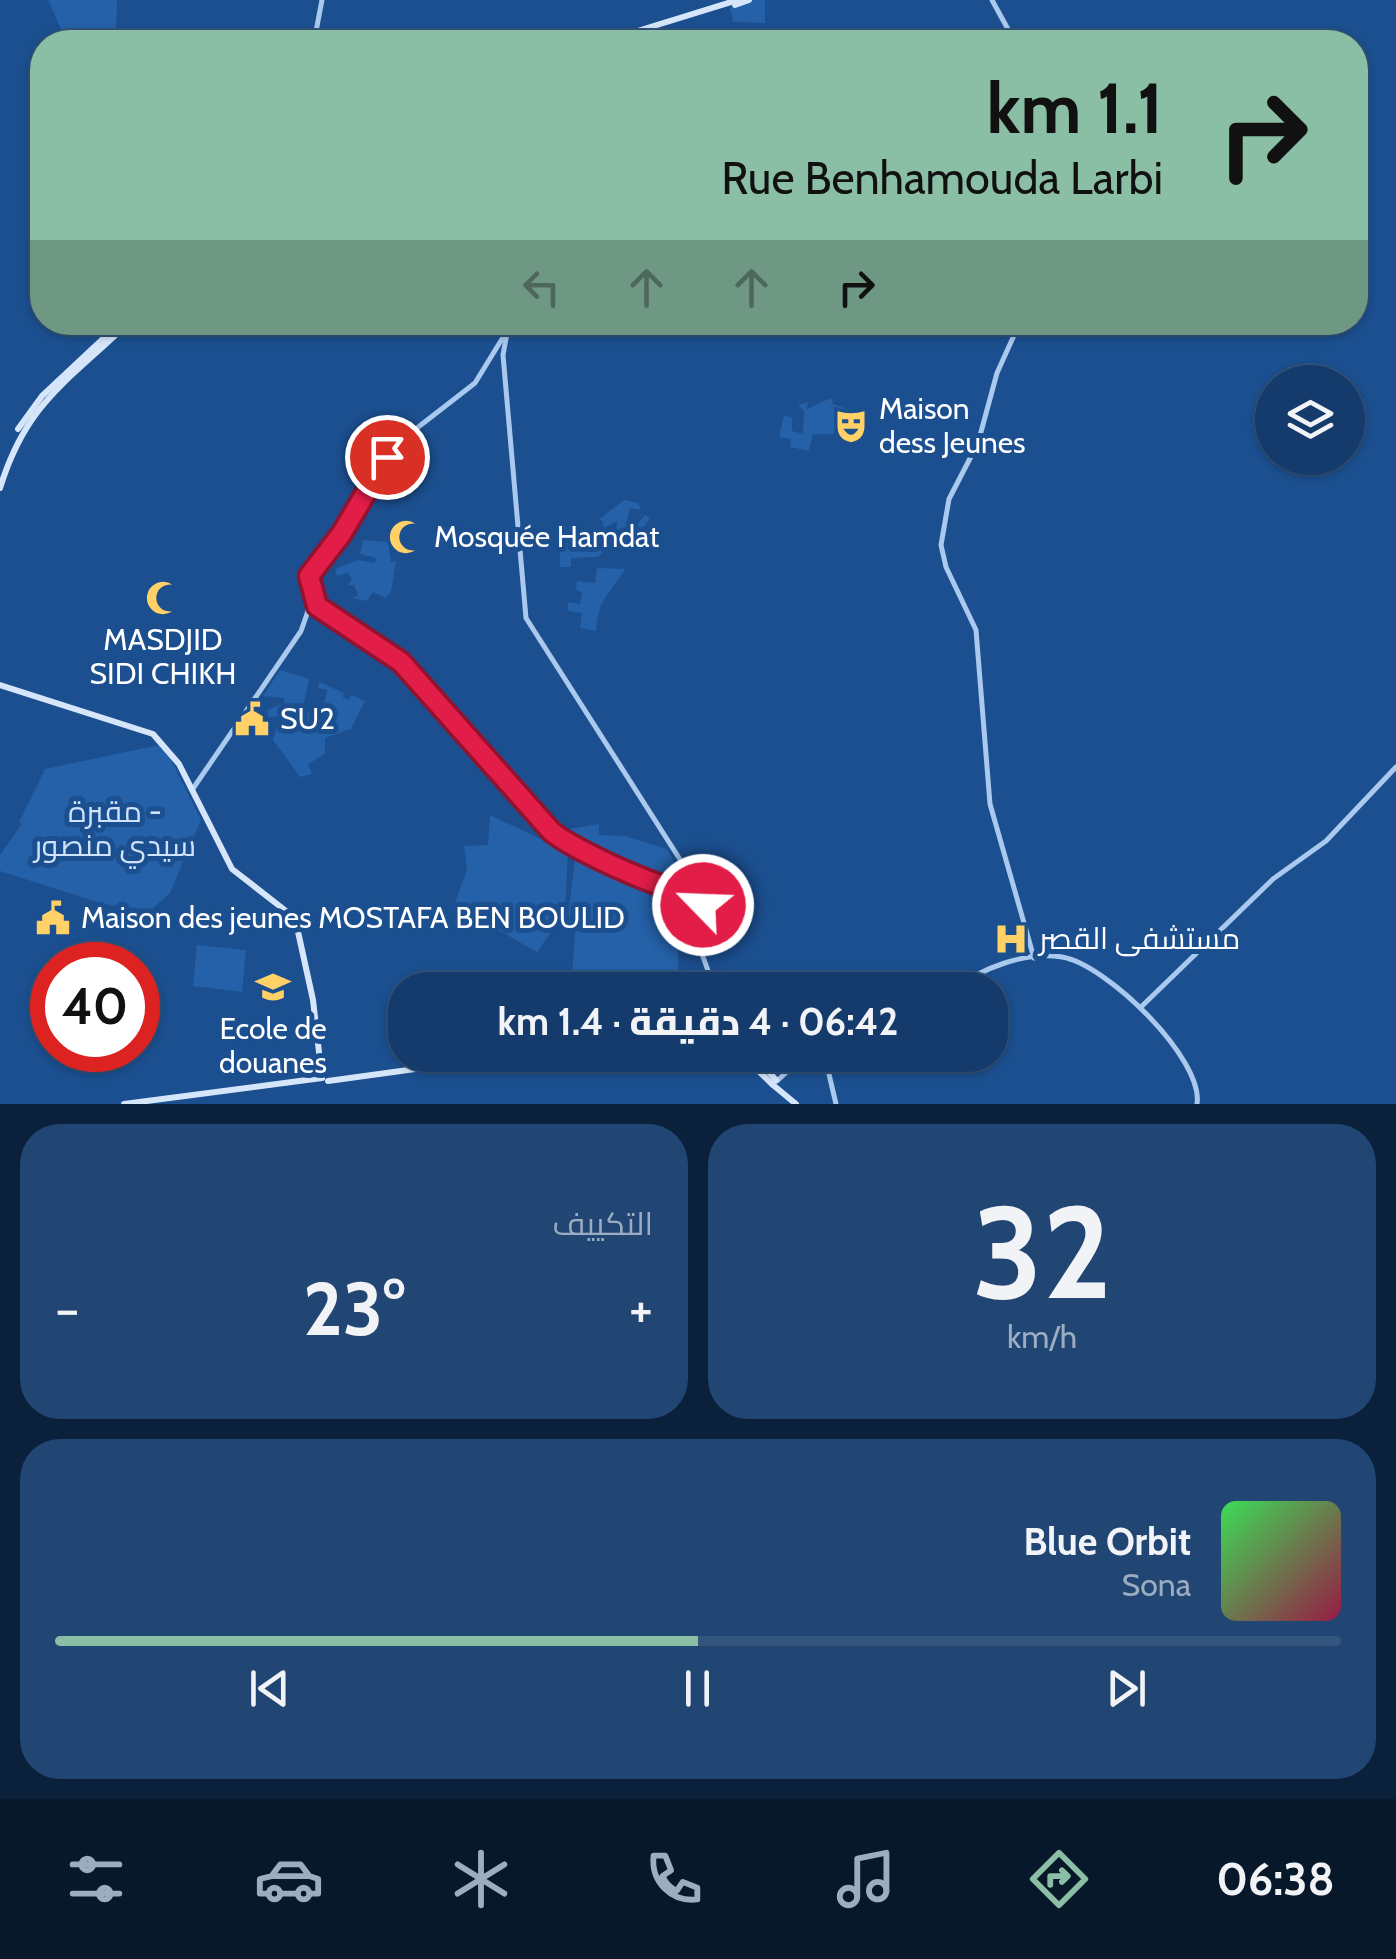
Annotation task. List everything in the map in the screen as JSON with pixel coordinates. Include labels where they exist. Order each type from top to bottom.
[{"type":"main road","points":[[641,30],[738,0]]},
{"type":"main road","points":[[653,30],[749,0]]},
{"type":"main road","points":[[0,478],[12,440],[30,410],[108,335]]},
{"type":"main road","points":[[0,488],[14,445],[30,418],[116,335]]},
{"type":"main road","points":[[0,685],[156,735],[175,756],[235,873],[296,921],[325,1079]]},
{"type":"main road","points":[[124,1104],[388,1071]]},
{"type":"main road","points":[[762,1072],[792,1101]]},
{"type":"main road","points":[[767,1072],[775,1083]]},
{"type":"main road","points":[[152,1104],[325,1079]]},
{"type":"street","points":[[316,30],[322,0]]},
{"type":"street","points":[[992,0],[1008,30]]},
{"type":"street","points":[[1014,335],[997,373],[980,438],[947,504],[941,545],[946,567],[976,630],[990,804],[1034,958]]},
{"type":"street","points":[[192,790],[289,651],[308,610],[312,570],[342,533],[390,452],[476,383],[504,336]]},
{"type":"street","points":[[504,336],[526,618],[702,894],[702,954],[709,972]]},
{"type":"street","points":[[309,586],[317,606]]},
{"type":"street","points":[[309,602],[401,662],[551,831],[574,850]]},
{"type":"street","points":[[308,610],[317,610],[357,633],[399,664],[549,834],[574,850],[674,892],[702,894]]},
{"type":"street","points":[[1142,1006],[1273,878],[1326,841],[1396,767]]},
{"type":"street","points":[[981,972],[1034,958],[1074,960],[1142,1006],[1195,1083],[1196,1104]]},
{"type":"street","points":[[775,1083],[787,1072]]},
{"type":"street","points":[[828,1072],[836,1104]]},
{"type":"green space","points":[[48,0],[117,0],[116,30],[62,30]]},
{"type":"green space","points":[[765,0],[765,23],[733,22],[730,8]]},
{"type":"green space","points":[[831,398],[833,404],[844,408],[833,434],[813,434],[809,451],[790,447],[791,439],[779,437],[784,415],[792,418],[792,431],[803,434],[804,411],[798,405],[808,402],[807,409]]},
{"type":"green space","points":[[624,500],[638,503],[641,510],[630,508],[626,526],[636,526],[645,515],[650,518],[637,536],[616,530],[617,521],[604,528],[602,520],[598,520]]},
{"type":"green space","points":[[605,530],[621,539],[620,546],[612,544],[598,557],[571,558],[571,567],[560,567],[560,540],[581,536],[584,542],[586,536],[600,537]]},
{"type":"green space","points":[[363,540],[388,542],[391,562],[396,561],[391,592],[385,598],[373,592],[366,601],[353,598],[358,595],[354,585],[348,585],[352,578],[347,573],[337,576],[335,569],[357,560],[375,563],[376,558],[360,554]]},
{"type":"green space","points":[[597,568],[625,569],[602,603],[596,631],[580,628],[582,613],[568,611],[568,602],[580,604],[582,592],[576,590],[577,581],[595,583]]},
{"type":"green space","points":[[280,670],[309,679],[302,713],[322,713],[327,690],[318,688],[319,682],[344,693],[343,698],[349,700],[351,695],[365,701],[351,729],[325,738],[325,754],[308,764],[312,774],[300,777],[273,740],[277,726],[291,724],[290,716],[268,717],[267,710],[285,703],[284,698],[263,696]]},
{"type":"green space","name":"مقبرة - سيدي منصور","points":[[159,745],[169,756],[201,820],[170,893],[151,910],[103,904],[0,871],[0,855],[22,824],[19,822],[45,769]]},
{"type":"green space","points":[[490,815],[568,852],[565,912],[537,952],[454,905],[467,870],[464,846],[488,845]]},
{"type":"green space","points":[[599,824],[599,835],[625,836],[667,849],[690,890],[675,889],[566,842],[569,829]]},
{"type":"green space","points":[[576,852],[676,896],[679,972],[572,972],[576,917],[568,916]]},
{"type":"green space","points":[[197,945],[246,950],[242,992],[193,986]]},
{"type":"place","name":"Maison dess Jeunes","points":[[851,426]]},
{"type":"place","name":"Mosquée Hamdat","points":[[406,537]]},
{"type":"place","name":"MASDJID SIDI CHIKH","points":[[163,598]]},
{"type":"place","name":"SU2","points":[[252,719]]},
{"type":"place","name":"Maison des jeunes MOSTAFA BEN BOULID","points":[[53,918]]},
{"type":"place","name":"مستشفى القصر","points":[[1011,939]]},
{"type":"place","name":"Ecole de douanes","points":[[273,987]]},
{"type":"route","points":[[387,457],[342,533],[309,576],[317,606],[359,630],[401,662],[551,831],[574,850],[622,866],[674,892],[702,894],[703,905]]}]
